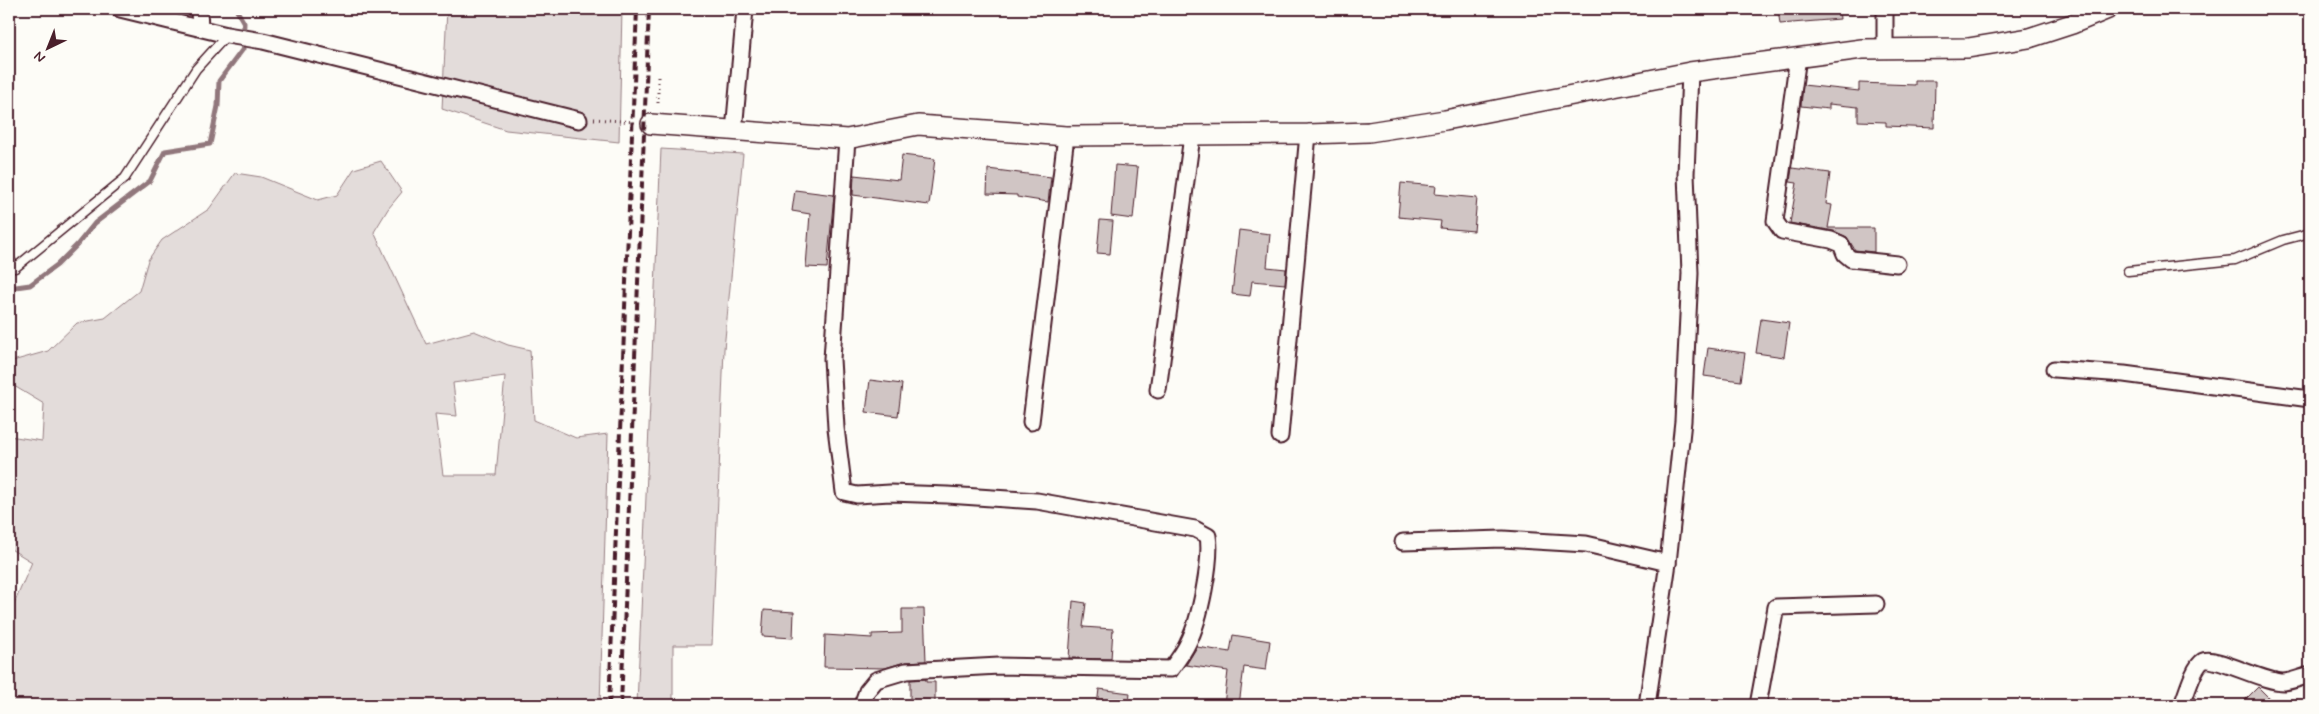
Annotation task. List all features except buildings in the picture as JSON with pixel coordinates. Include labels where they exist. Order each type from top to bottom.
[{"type":"street","points":[[120,9],[228,35],[263,41],[579,120]]},
{"type":"street","points":[[199,9],[200,28]]},
{"type":"street","points":[[1885,9],[1885,48]]},
{"type":"street","points":[[651,124],[847,139],[918,125],[1066,136],[1192,136],[1369,132],[1445,120],[1690,72],[1798,57],[1885,48],[1968,48],[2029,38],[2072,24],[2108,9]]},
{"type":"street","points":[[734,131],[748,11]]},
{"type":"street","points":[[1798,57],[1775,221],[1782,231],[1831,240],[1841,244],[1845,254],[1851,259],[1897,264]]},
{"type":"street","points":[[1647,705],[1668,563],[1683,421],[1690,274],[1686,174],[1690,72]]},
{"type":"street","points":[[1280,436],[1308,134]]},
{"type":"street","points":[[1031,422],[1066,136]]},
{"type":"street","points":[[1158,390],[1192,136]]},
{"type":"street","points":[[847,139],[832,359],[836,428],[844,492],[857,495],[890,493],[938,494],[1037,501],[1195,529],[1208,536],[1210,547],[1198,615],[1189,642],[1171,669],[999,666],[906,671],[876,680],[867,691],[862,705]]},
{"type":"street","points":[[2054,368],[2124,374],[2310,398]]},
{"type":"street","points":[[1403,542],[1503,539],[1586,544],[1668,563]]},
{"type":"street","points":[[1758,705],[1776,607],[1876,604]]},
{"type":"street","points":[[2182,705],[2197,667],[2202,661],[2210,659],[2250,674],[2283,682],[2310,675]]},
{"type":"lane","points":[[9,258],[12,270],[125,178],[196,69],[228,35]]},
{"type":"lane","points":[[2128,271],[2235,260],[2283,240],[2310,233]]},
{"type":"path","points":[[658,77],[658,88]]},
{"type":"path","points":[[579,120],[602,118],[625,121]]},
{"type":"shaded area","points":[[447,9],[622,9],[619,142],[506,130],[442,109]]},
{"type":"shaded area","points":[[661,149],[743,154],[724,349],[712,645],[673,645],[673,705],[637,705]]},
{"type":"shaded area","points":[[381,161],[402,192],[388,209],[374,232],[426,344],[474,331],[508,345],[530,350],[534,420],[576,438],[608,434],[600,705],[9,705],[9,611],[11,611],[32,562],[9,548],[9,436],[42,441],[44,404],[9,383],[9,362],[48,351],[77,323],[105,318],[139,291],[148,260],[162,240],[209,209],[235,173],[261,177],[318,200],[337,195],[354,169]],"holes":[[[505,376],[496,475],[443,475],[435,414],[457,416],[453,383]]]},
{"type":"waterway","points":[[9,288],[30,285],[57,265],[95,223],[150,181],[165,151],[210,144],[218,106],[219,81],[243,49],[244,23],[236,9]]},
{"type":"railway","points":[[609,705],[637,9]]},
{"type":"railway","points":[[621,705],[649,9]]}]
